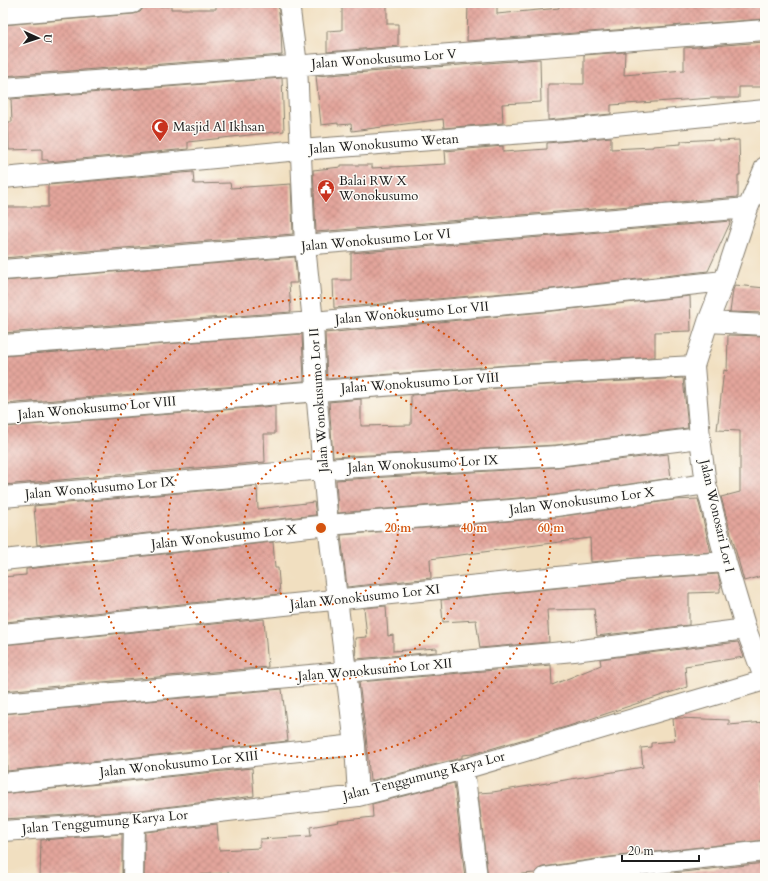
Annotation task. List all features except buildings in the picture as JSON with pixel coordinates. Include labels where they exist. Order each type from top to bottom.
[{"type":"street","points":[[3,14],[133,3]]},
{"type":"street","name":"Jalan Wonokusumo Lor II","points":[[289,3],[296,65],[305,246],[313,322],[316,390],[328,526],[355,745],[358,796]]},
{"type":"street","name":"Jalan Wonokusumo Lor V","points":[[3,88],[765,30]]},
{"type":"street","name":"Jalan Wonokusumo Wetan","points":[[3,178],[300,150],[565,130],[765,110]]},
{"type":"street","name":"Jalan Wonosari Lor I","points":[[765,167],[748,208],[694,366],[700,438],[706,484],[726,562],[746,629],[765,680]]},
{"type":"street","name":"Jalan Wonokusumo Lor VI","points":[[3,270],[748,208]]},
{"type":"street","name":"Jalan Wonokusumo Lor VII","points":[[3,345],[313,322],[552,300],[724,281]]},
{"type":"street","points":[[708,322],[765,325]]},
{"type":"street","name":"Jalan Wonokusumo Lor VIII","points":[[3,416],[316,390],[510,376],[694,366]]},
{"type":"street","name":"Jalan Wonokusumo Lor IX","points":[[3,497],[323,469],[557,456],[700,438]]},
{"type":"street","name":"Jalan Wonokusumo Lor X","points":[[3,560],[328,526],[556,506],[706,484]]},
{"type":"street","name":"Jalan Wonokusumo Lor XI","points":[[3,634],[644,568],[726,562]]},
{"type":"street","name":"Jalan Wonokusumo Lor XII","points":[[3,703],[574,651],[746,629]]},
{"type":"street","name":"Jalan Tenggumung Karya Lor","points":[[3,831],[134,822],[358,796],[464,768],[765,680]]},
{"type":"street","name":"Jalan Wonokusumo Lor XIII","points":[[3,783],[355,745]]},
{"type":"street","points":[[464,768],[477,878]]},
{"type":"street","points":[[133,878],[134,822]]},
{"type":"street","points":[[545,878],[612,873],[765,851]]},
{"type":"place","name":"Masjid Al Ikhsan","points":[[160,142]]},
{"type":"place","name":"Balai RW X Wonokusumo","points":[[326,203]]}]
